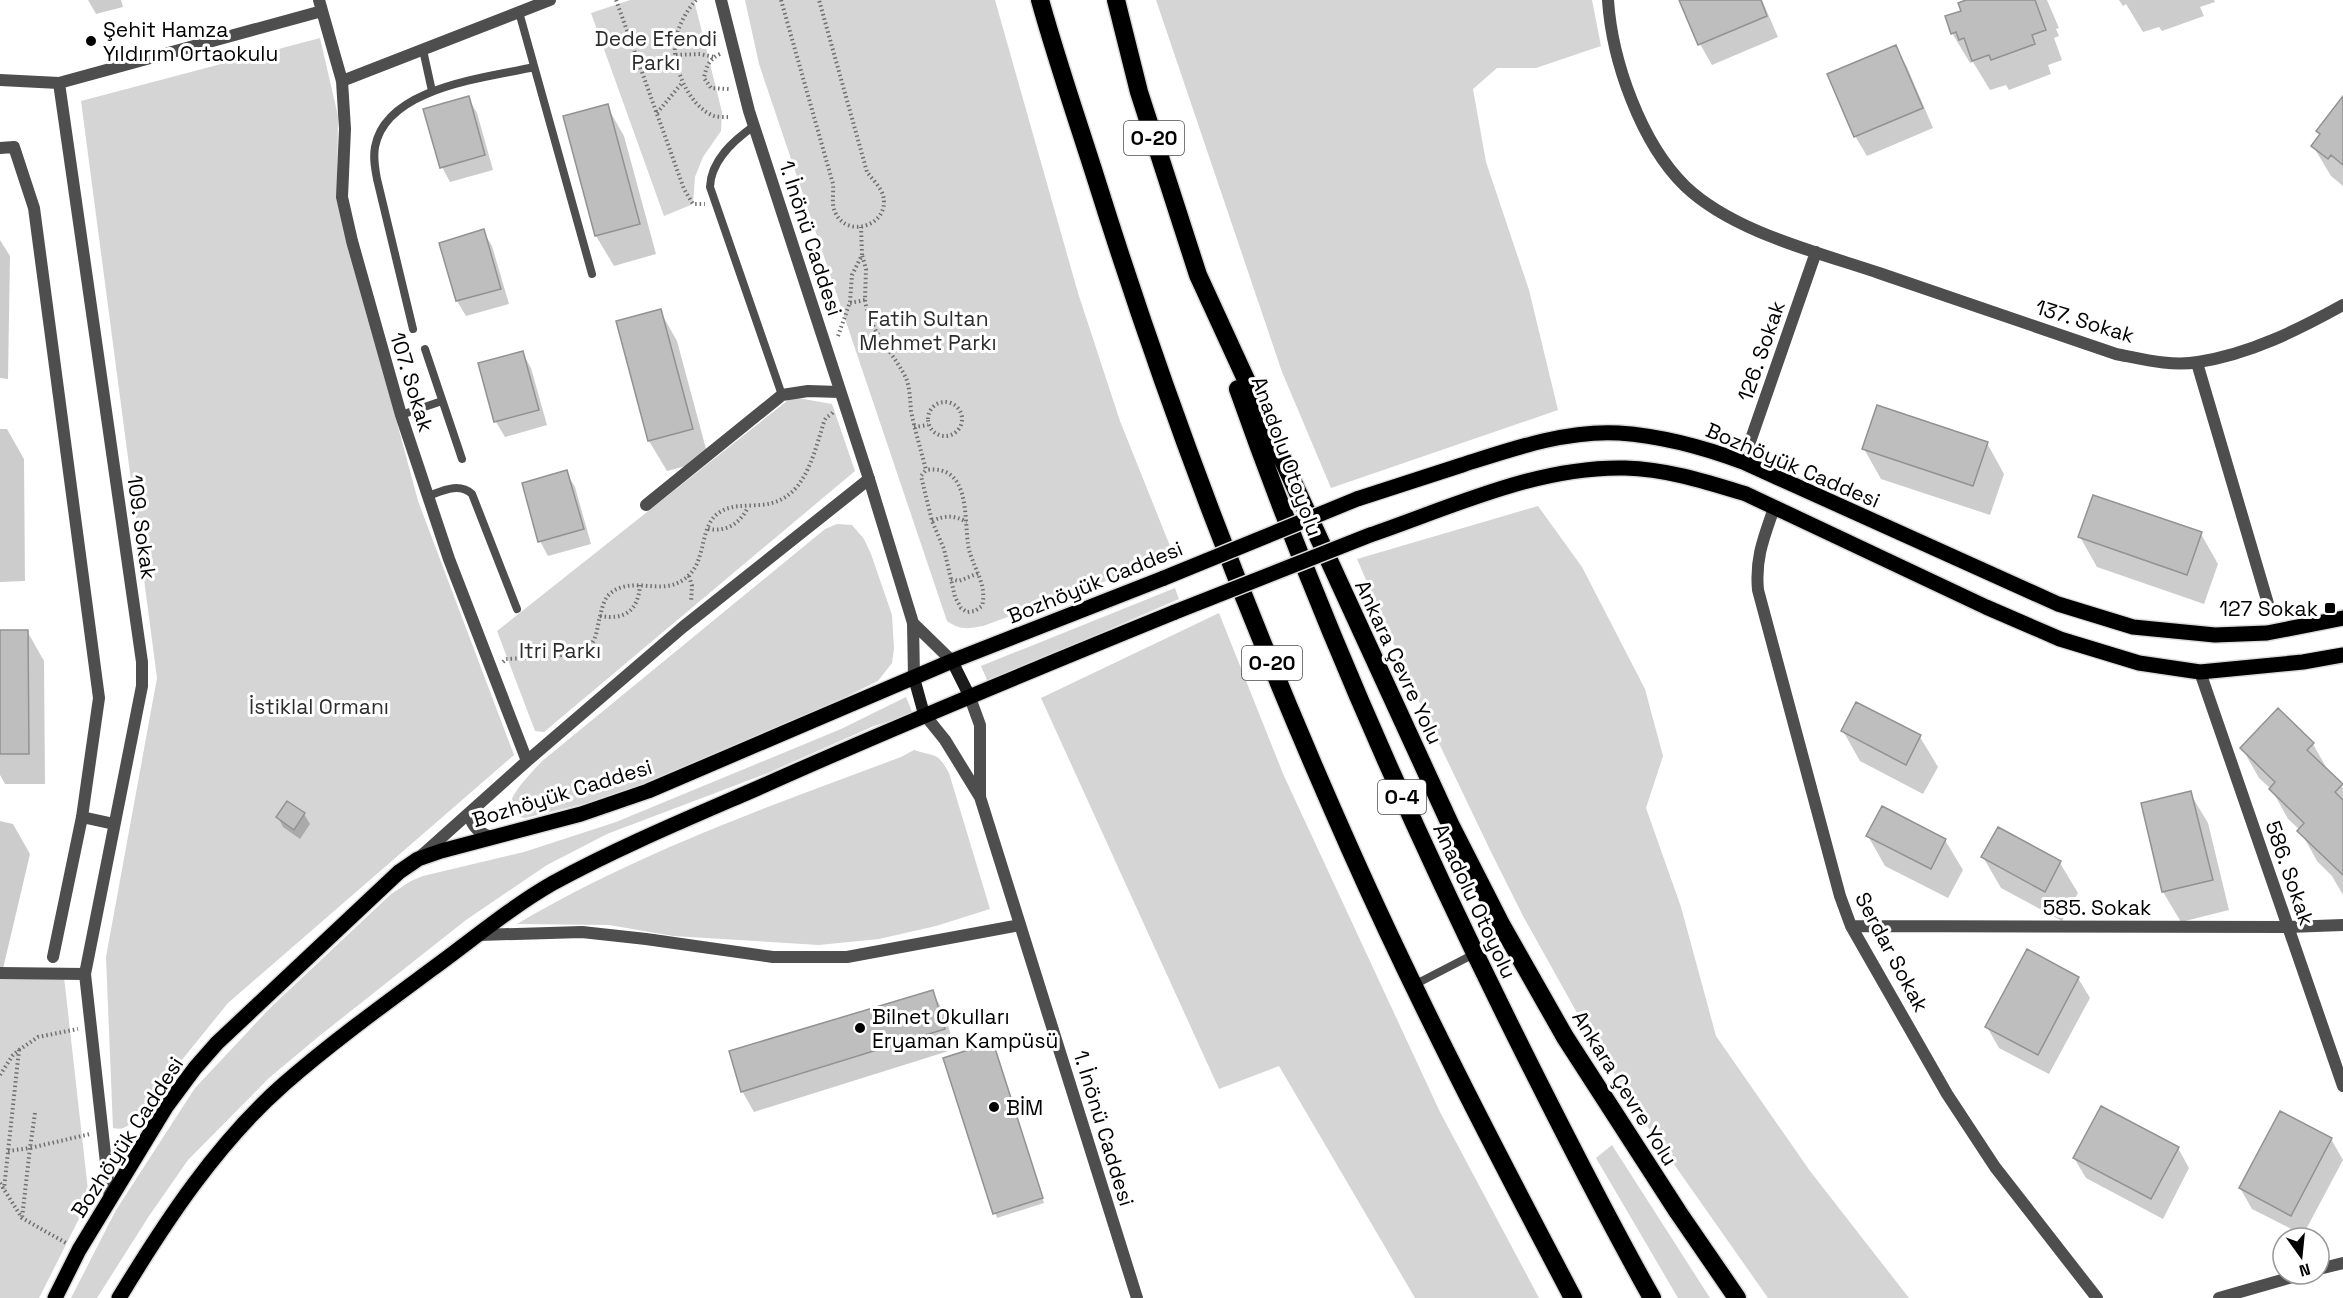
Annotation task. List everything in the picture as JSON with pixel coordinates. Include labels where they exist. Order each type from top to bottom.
[{"type":"highway","name":"O-20","points":[[1039,0],[1136,306],[1199,485],[1350,848],[1413,985],[1573,1298]]},
{"type":"highway","name":"Ankara Çevre Yolu","points":[[1116,0],[1139,92],[1198,275],[1430,782],[1502,926],[1571,1047],[1677,1212],[1737,1298]]},
{"type":"highway","name":"Anadolu Otoyolu","points":[[1198,275],[1268,473],[1337,647],[1418,833],[1474,954],[1575,1156],[1652,1298]]},
{"type":"main road","name":"Bozhöyük Caddesi","points":[[55,1298],[79,1250],[127,1169],[166,1107],[195,1068],[217,1043],[399,872],[418,859],[441,850],[581,814],[648,791],[952,661],[1357,499],[1527,445],[1593,434],[1618,433],[1704,448],[1743,462],[2058,604],[2133,627],[2205,634],[2267,633],[2343,618]]},
{"type":"main road","points":[[119,1298],[140,1263],[199,1179],[235,1135],[283,1085],[378,1009],[550,885],[613,852],[969,695],[1371,535],[1530,480],[1588,470],[1626,468],[1682,476],[1746,494],[1986,607],[2060,639],[2139,663],[2200,672],[2303,662],[2343,655]]},
{"type":"main road","points":[[952,661],[969,695]]},
{"type":"main road","points":[[914,678],[924,714]]},
{"type":"street","points":[[342,81],[550,0]]},
{"type":"street","name":"1. İnönü Caddesi","points":[[721,0],[742,88],[869,479],[913,623],[914,678]]},
{"type":"street","name":"137. Sokak","points":[[1608,0],[1612,36],[1630,91],[1644,124],[1668,166],[1684,185],[1723,214],[1743,225],[2116,354],[2155,361],[2197,363],[2239,352],[2280,337],[2343,305]]},
{"type":"street","points":[[0,80],[59,83],[321,6]]},
{"type":"street","name":"107. Sokak","points":[[321,6],[342,81],[345,129],[342,197],[352,242],[400,415],[449,559],[527,761]]},
{"type":"street","name":"109. Sokak","points":[[59,83],[142,662],[142,686],[86,974],[110,1199]]},
{"type":"street","points":[[0,148],[14,147],[34,208],[99,698],[82,817],[53,957]]},
{"type":"street","name":"126. Sokak","points":[[1743,462],[1816,252]]},
{"type":"street","points":[[2197,363],[2269,607]]},
{"type":"street","points":[[646,505],[782,395],[808,391],[842,399]]},
{"type":"street","points":[[418,859],[527,761],[683,627],[869,479]]},
{"type":"street","name":"Serdar Sokak","points":[[1774,508],[1756,569],[1758,590],[1840,896],[1851,926],[1947,1094],[1995,1167],[2097,1298]]},
{"type":"street","name":"1. İnönü Caddesi","points":[[913,623],[952,661]]},
{"type":"street","name":"586. Sokak","points":[[2200,672],[2343,1086]]},
{"type":"street","points":[[969,695],[980,725],[980,797]]},
{"type":"street","points":[[924,714],[945,740],[980,797]]},
{"type":"street","name":"1. İnönü Caddesi","points":[[980,797],[1137,1298]]},
{"type":"street","points":[[476,806],[471,820],[478,832],[491,838]]},
{"type":"street","points":[[82,817],[114,824]]},
{"type":"street","points":[[479,935],[582,932],[773,957],[847,957],[1020,925]]},
{"type":"street","name":"585. Sokak","points":[[1851,926],[2288,927],[2343,925]]},
{"type":"street","points":[[0,973],[86,974]]},
{"type":"street","points":[[2219,1298],[2271,1283]]},
{"type":"lane","points":[[519,12],[592,274]]},
{"type":"lane","points":[[423,50],[432,91]]},
{"type":"lane","points":[[413,329],[377,179],[374,158],[378,136],[389,118],[406,105],[432,91],[534,67]]},
{"type":"lane","points":[[754,126],[739,136],[724,152],[715,167],[710,187],[782,395]]},
{"type":"lane","points":[[425,349],[462,459]]},
{"type":"lane","points":[[400,415],[442,401]]},
{"type":"lane","points":[[428,496],[458,487],[472,494],[517,609]]},
{"type":"lane","points":[[1413,985],[1474,954]]},
{"type":"path","points":[[616,0],[684,189],[693,204],[717,204]]},
{"type":"path","points":[[696,0],[683,17],[675,39],[677,66],[683,82],[698,106],[715,117],[728,117]]},
{"type":"path","points":[[781,0],[833,184],[833,207],[842,222],[849,226],[861,227],[874,222],[880,216],[884,201],[882,193],[867,172],[819,0]]},
{"type":"path","points":[[732,50],[714,57],[706,66],[704,78],[711,88],[742,88]]},
{"type":"path","points":[[676,55],[700,54],[714,57]]},
{"type":"path","points":[[657,113],[683,82]]},
{"type":"path","points":[[861,227],[862,255],[866,269],[866,311],[878,338],[888,349],[907,381],[914,427],[926,470]]},
{"type":"path","points":[[829,355],[843,325],[849,303],[852,276],[862,255]]},
{"type":"path","points":[[849,303],[865,300]]},
{"type":"path","points":[[491,663],[502,663],[506,659],[574,653],[587,648],[595,638],[603,602],[611,592],[624,587],[640,585],[665,588],[689,576],[702,555],[707,529],[712,518],[722,510],[766,505],[781,500],[794,490],[811,465],[826,417],[842,399]]},
{"type":"path","points":[[941,402],[952,403],[962,416],[960,428],[946,437],[935,434],[928,424],[928,413],[931,408],[941,402]]},
{"type":"path","points":[[914,427],[928,424]]},
{"type":"path","points":[[926,470],[946,471],[954,478],[963,493],[968,545],[983,586],[982,606],[975,611],[967,612],[960,608],[944,549],[932,521],[921,477],[926,470]]},
{"type":"path","points":[[707,529],[725,529],[736,523],[748,507]]},
{"type":"path","points":[[932,521],[954,515],[967,522]]},
{"type":"path","points":[[951,579],[959,581],[979,573]]},
{"type":"path","points":[[600,616],[613,618],[626,614],[635,605],[640,585]]},
{"type":"path","points":[[0,1075],[18,1050],[38,1037],[91,1028]]},
{"type":"path","points":[[4,1189],[18,1050]]},
{"type":"path","points":[[22,1218],[35,1113]]},
{"type":"path","points":[[8,1151],[103,1131]]},
{"type":"path","points":[[0,1183],[22,1218],[79,1250]]},
{"type":"green space","name":"Dede Efendi Parkı","points":[[630,0],[694,0],[722,112],[721,131],[703,157],[695,177],[693,204],[664,216],[591,13]]},
{"type":"green space","name":"Fatih Sultan Mehmet Parkı","points":[[745,0],[995,0],[1078,293],[1120,421],[1174,556],[983,626],[964,628],[947,621],[759,64]]},
{"type":"green space","points":[[1156,0],[1592,0],[1601,46],[1536,68],[1497,68],[1473,89],[1486,162],[1529,290],[1558,410],[1331,488],[1282,372]]},
{"type":"green space","name":"İstiklal Ormanı","points":[[320,38],[338,116],[337,199],[418,501],[514,755],[228,1003],[130,1124],[116,1129],[113,1128],[106,957],[157,678],[81,101]]},
{"type":"green space","name":"Itri Parkı","points":[[792,397],[832,404],[855,471],[544,732],[535,731],[497,631]]},
{"type":"green space","points":[[1538,506],[1582,567],[1645,689],[1663,756],[1646,808],[1681,907],[1716,1036],[1810,1171],[1909,1298],[1768,1298],[1645,1123],[1581,1020],[1523,916],[1414,691],[1357,559]]},
{"type":"green space","points":[[837,524],[852,525],[864,539],[892,615],[894,649],[892,663],[878,681],[833,703],[608,798],[525,818],[515,815],[510,809],[511,801],[541,762],[825,529]]},
{"type":"green space","points":[[1175,588],[1179,599],[988,682],[981,666]]},
{"type":"green space","points":[[1219,613],[1284,776],[1440,1112],[1539,1298],[1415,1298],[1279,1066],[1219,1089],[1041,698]]},
{"type":"green space","points":[[906,697],[913,714],[874,726],[768,773],[607,834],[547,865],[466,920],[269,1078],[188,1160],[97,1298],[71,1298],[116,1210],[195,1088],[270,1008],[391,894],[423,876],[524,852],[616,822],[841,729]]},
{"type":"green space","points":[[914,750],[938,758],[949,773],[990,909],[936,926],[879,939],[819,945],[673,936],[609,925],[517,924],[610,874],[658,852]]},
{"type":"green space","points":[[0,975],[64,977],[89,1199],[39,1298],[0,1298]]},
{"type":"green space","points":[[1612,1145],[1710,1298],[1678,1298],[1596,1158]]},
{"type":"building","points":[[1679,0],[1761,0],[1767,16],[1698,45]]},
{"type":"building","points":[[1966,0],[2035,0],[2046,30],[2032,35],[2035,44],[1991,60],[1989,55],[1972,61],[1964,38],[1959,40],[1956,32],[1951,34],[1945,16],[1961,11],[1958,3]]},
{"type":"building","points":[[1896,45],[1923,108],[1854,137],[1827,74]]},
{"type":"building","points":[[469,96],[485,155],[440,168],[423,109]]},
{"type":"building","points":[[2343,96],[2343,165],[2331,155],[2328,159],[2311,146],[2320,134],[2316,131]]},
{"type":"building","points":[[608,104],[640,224],[595,236],[563,116]]},
{"type":"building","points":[[484,229],[501,289],[456,301],[439,243]]},
{"type":"building","points":[[661,309],[693,429],[648,441],[616,321]]},
{"type":"building","points":[[523,351],[539,410],[494,422],[478,363]]},
{"type":"building","points":[[1877,405],[1988,442],[1973,486],[1862,449]]},
{"type":"building","points":[[567,470],[584,529],[538,542],[522,483]]},
{"type":"building","points":[[2093,495],[2202,532],[2187,575],[2078,537]]},
{"type":"building","points":[[0,630],[28,630],[29,754],[0,754]]},
{"type":"building","points":[[1856,702],[1921,735],[1906,765],[1841,731]]},
{"type":"building","points":[[2278,708],[2314,743],[2307,750],[2343,784],[2335,792],[2343,800],[2343,875],[2297,831],[2304,823],[2269,789],[2275,782],[2240,748]]},
{"type":"building","points":[[2191,791],[2213,880],[2162,892],[2141,803]]},
{"type":"building","points":[[287,801],[305,813],[294,830],[276,817]]},
{"type":"building","points":[[1882,806],[1946,839],[1931,869],[1866,836]]},
{"type":"building","points":[[1998,827],[2061,861],[2045,892],[1981,857]]},
{"type":"building","points":[[2027,949],[2079,977],[2038,1055],[1985,1027]]},
{"type":"building","points":[[933,990],[945,1029],[741,1092],[729,1051]]},
{"type":"building","points":[[993,1042],[1043,1198],[993,1214],[943,1058]]},
{"type":"building","points":[[2101,1106],[2179,1147],[2151,1199],[2073,1158]]},
{"type":"building","points":[[2280,1111],[2332,1138],[2291,1216],[2239,1188]]},
{"type":"place","name":"Şehit Hamza Yıldırım Ortaokulu","points":[[91,41]]},
{"type":"place","name":"127 Sokak","points":[[2330,608]]},
{"type":"place","name":"Bilnet Okulları Eryaman Kampüsü","points":[[860,1028]]},
{"type":"place","name":"BİM","points":[[994,1107]]}]
